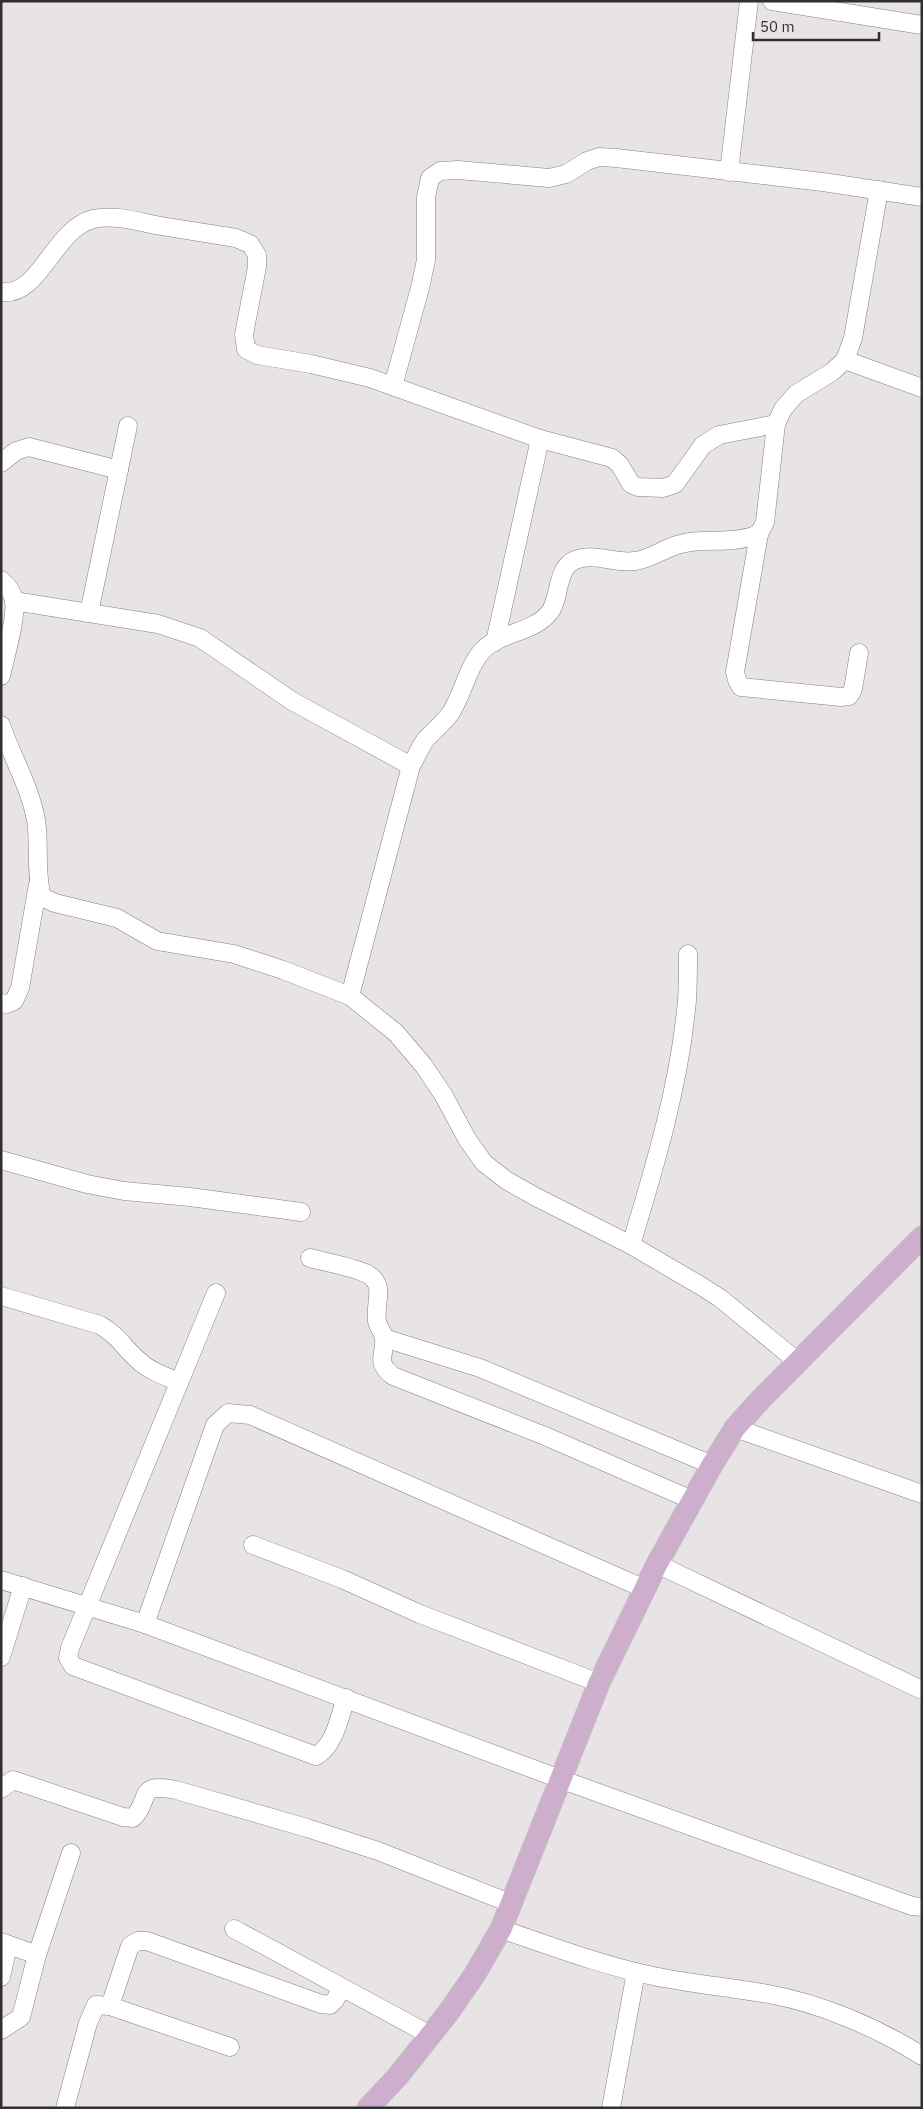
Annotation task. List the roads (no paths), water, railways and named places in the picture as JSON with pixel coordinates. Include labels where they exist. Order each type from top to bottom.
[{"type":"main road","points":[[368,2108],[398,2076],[448,2013],[475,1974],[501,1929],[600,1683],[657,1564],[712,1465],[736,1428],[761,1399],[922,1237]]},
{"type":"street","points":[[729,172],[749,1]]},
{"type":"street","points":[[772,1],[922,25]]},
{"type":"street","points":[[394,386],[426,260],[426,197],[430,178],[440,171],[458,170],[550,178],[566,174],[587,161],[599,157],[643,160],[823,182],[922,197]]},
{"type":"street","points":[[859,653],[853,689],[849,696],[832,696],[741,686],[735,672],[759,534],[765,522],[776,424],[783,409],[796,394],[832,372],[845,360],[853,338],[879,190]]},
{"type":"street","points":[[1,292],[8,293],[25,287],[66,235],[76,227],[92,220],[118,218],[236,238],[250,244],[257,255],[257,267],[244,334],[246,349],[257,355],[342,370],[394,386],[540,439],[612,458],[620,465],[631,484],[638,487],[663,488],[675,484],[703,445],[720,435],[776,424]]},
{"type":"street","points":[[845,360],[922,388]]},
{"type":"street","points":[[89,613],[128,426]]},
{"type":"street","points":[[495,642],[540,439]]},
{"type":"street","points":[[1,463],[16,451],[29,446],[119,470]]},
{"type":"street","points":[[350,996],[411,766],[426,740],[449,714],[482,651],[495,642],[535,624],[548,614],[555,601],[559,582],[565,569],[573,561],[588,557],[633,562],[646,559],[677,545],[694,542],[740,541],[759,534]]},
{"type":"street","points":[[1,580],[9,587],[14,600],[12,622],[1,676]]},
{"type":"street","points":[[14,600],[158,624],[200,638],[292,701],[411,766]]},
{"type":"street","points":[[1,725],[32,806],[38,845],[38,884],[20,988],[14,1001],[7,1004],[1,1003]]},
{"type":"street","points":[[38,884],[42,897],[55,903],[117,918],[157,941],[234,954],[283,970],[350,996],[396,1033],[424,1066],[484,1163],[506,1180],[631,1246],[720,1298],[798,1362]]},
{"type":"street","points":[[631,1246],[657,1157],[684,1032],[688,954]]},
{"type":"street","points":[[1,1160],[88,1184],[124,1191],[190,1197],[301,1212]]},
{"type":"street","points":[[310,1258],[368,1274],[377,1282],[380,1294],[376,1312],[377,1324],[384,1338],[381,1357],[384,1369],[393,1376],[544,1436],[692,1500]]},
{"type":"street","points":[[216,1293],[87,1606],[70,1648],[68,1658],[73,1666],[316,1756],[324,1752],[332,1739],[346,1698]]},
{"type":"street","points":[[1,1296],[100,1325],[115,1334],[130,1352],[148,1368],[180,1382]]},
{"type":"street","points":[[384,1338],[480,1368],[712,1465]]},
{"type":"street","points":[[145,1624],[215,1425],[228,1413],[250,1415],[645,1589]]},
{"type":"street","points":[[736,1428],[922,1494]]},
{"type":"street","points":[[253,1545],[342,1579],[420,1614],[600,1683]]},
{"type":"street","points":[[657,1564],[922,1690]]},
{"type":"street","points":[[1,1580],[145,1624],[245,1663],[346,1698],[560,1779],[912,1906],[922,1907]]},
{"type":"street","points":[[1,1657],[23,1586]]},
{"type":"street","points":[[1,1789],[13,1780],[123,1817],[133,1818],[140,1811],[144,1796],[152,1789],[161,1787],[176,1790],[369,1848],[512,1904]]},
{"type":"street","points":[[1,2030],[21,2017],[37,1955],[71,1853]]},
{"type":"street","points":[[234,1929],[430,2035]]},
{"type":"street","points":[[501,1929],[613,1967],[691,1984],[769,1994],[810,2005],[857,2022],[902,2043],[922,2056]]},
{"type":"street","points":[[110,2006],[130,1946],[138,1941],[147,1941],[321,2004],[330,2005],[342,1988]]},
{"type":"street","points":[[1,1977],[5,1943],[37,1955]]},
{"type":"street","points":[[611,2108],[636,1972]]},
{"type":"street","points":[[65,2108],[96,2005],[110,2006],[230,2047]]}]
